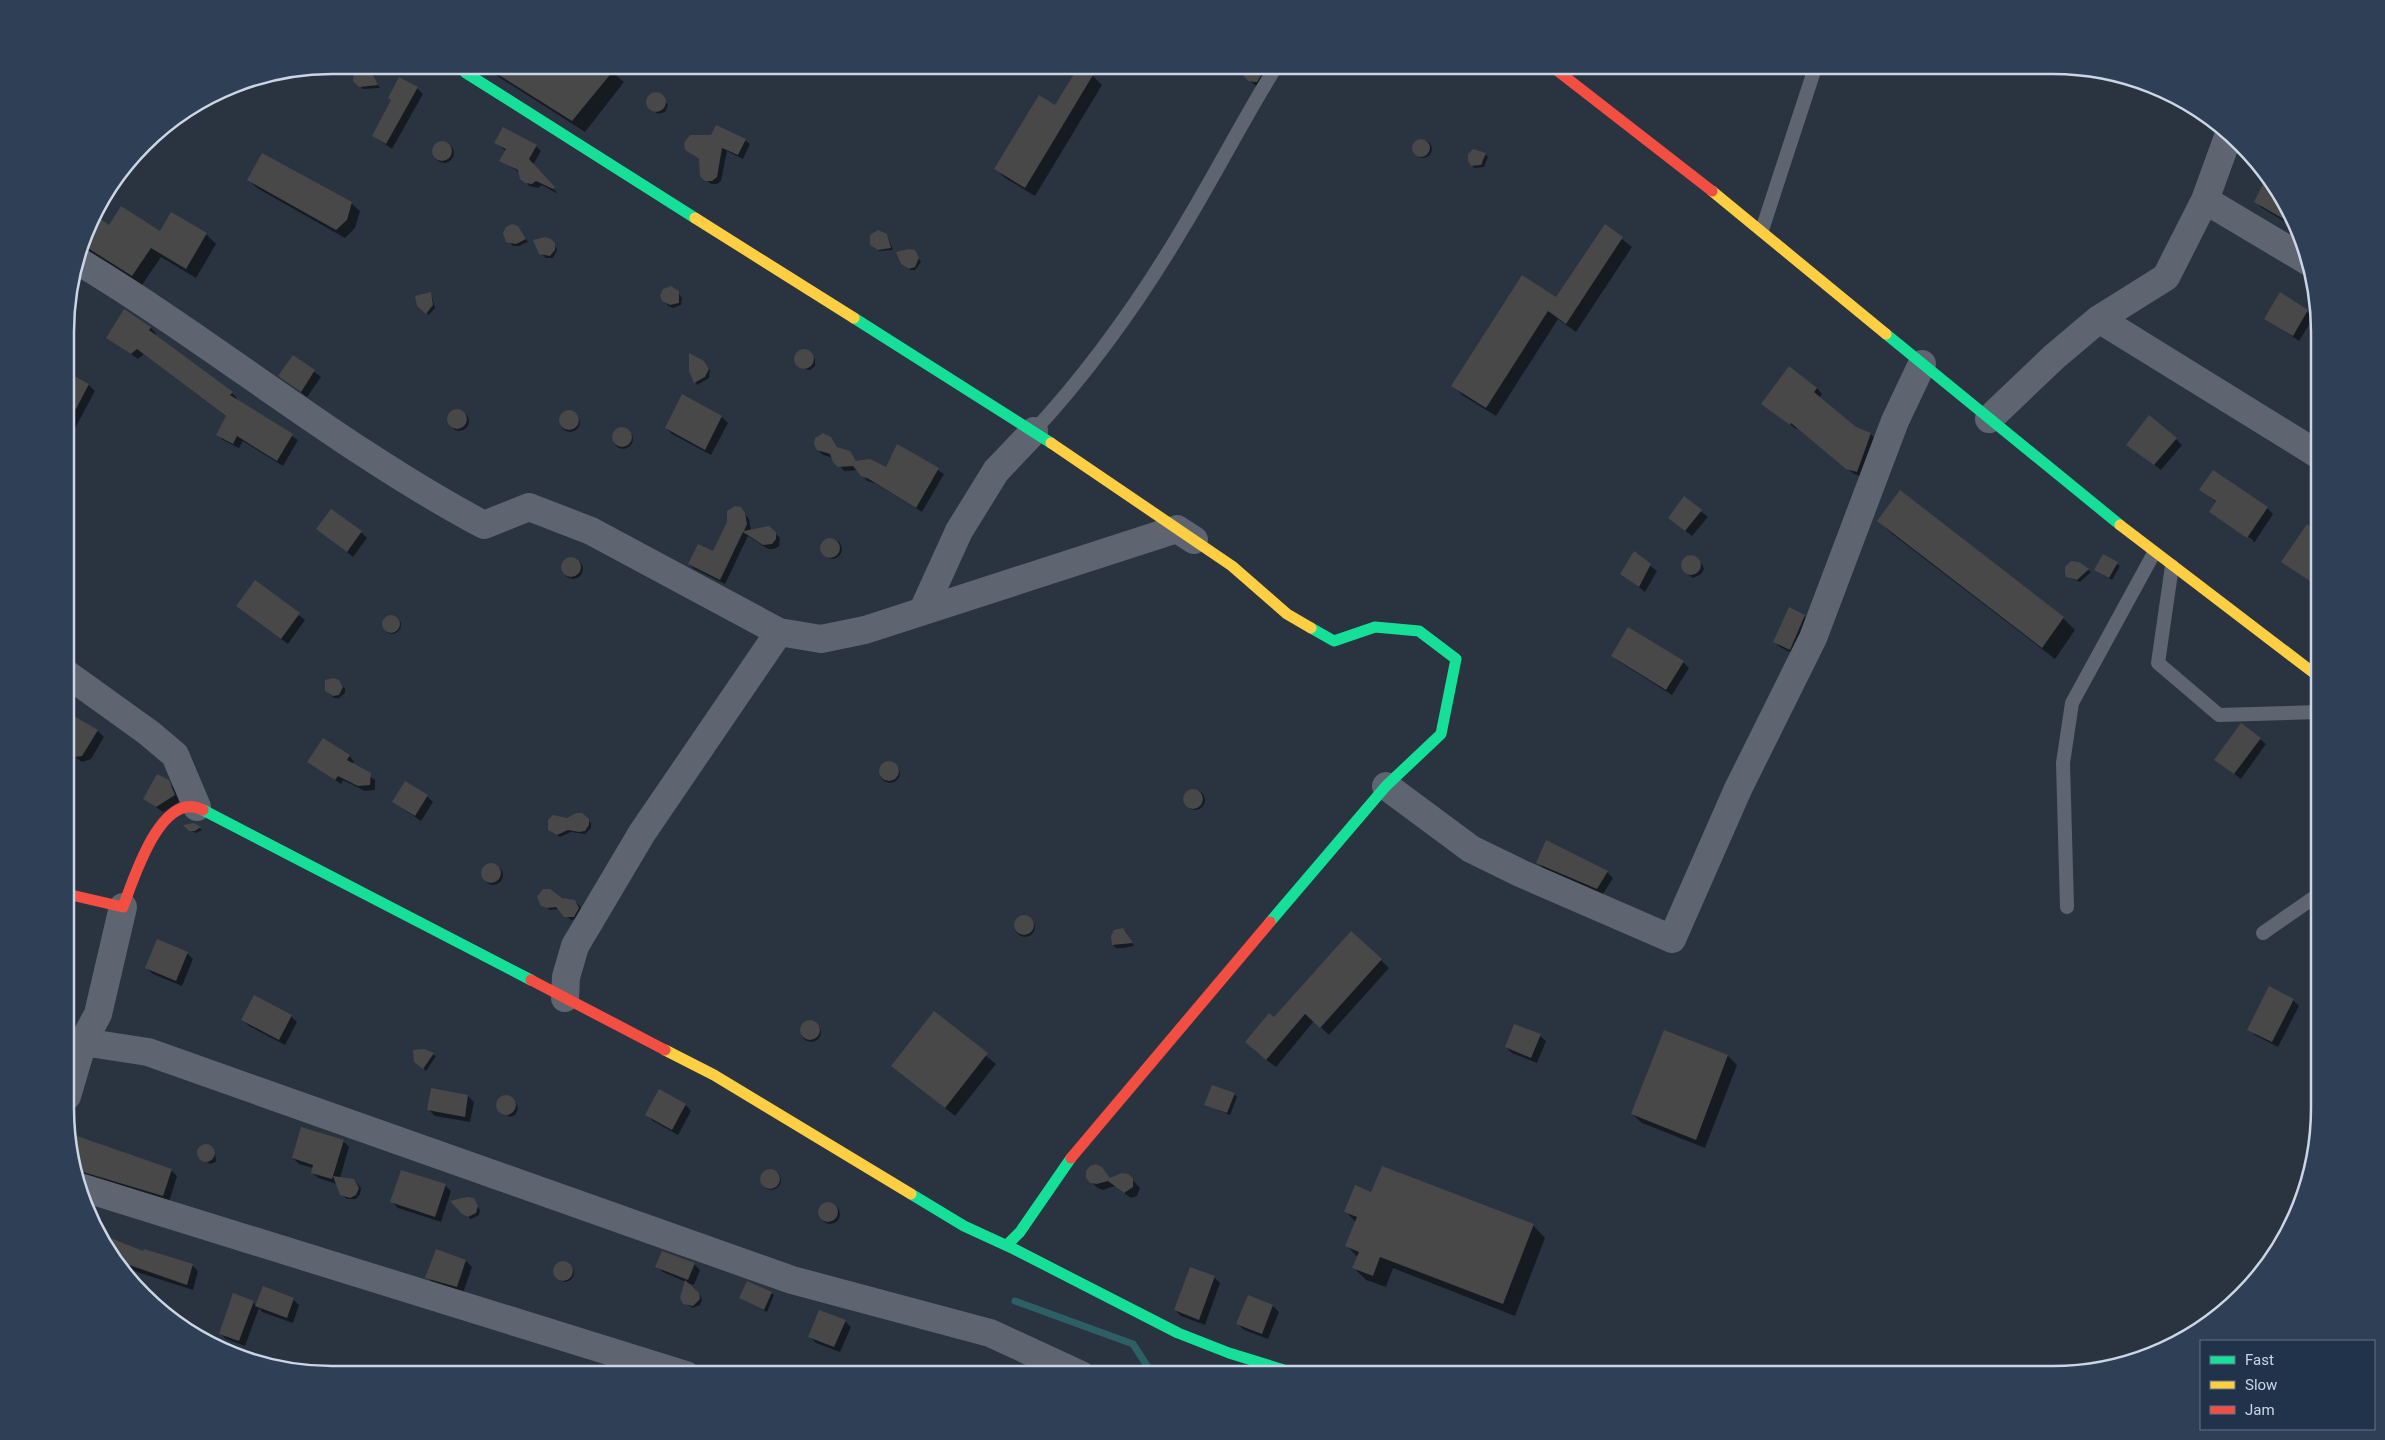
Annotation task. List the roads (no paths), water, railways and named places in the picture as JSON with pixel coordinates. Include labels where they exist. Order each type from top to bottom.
[{"type":"main road","points":[[468,74],[1034,431],[1232,566],[1287,614],[1334,641],[1374,627],[1418,631],[1456,659],[1441,734],[1386,786],[1076,1151],[1020,1232],[1007,1245]]},
{"type":"main road","points":[[1562,74],[1762,230],[1922,364],[2154,553],[2311,671]]},
{"type":"main road","points":[[74,896],[123,907],[156,829],[166,818],[180,809],[197,807],[714,1075],[964,1226],[1007,1245],[1162,1326],[1239,1357],[1270,1366]]},
{"type":"street","points":[[1989,419],[2054,357],[2099,319],[2166,277],[2205,200],[2226,141]]},
{"type":"street","points":[[2205,200],[2300,257]]},
{"type":"street","points":[[83,264],[136,296],[292,405],[451,508],[484,525],[529,507],[591,531],[779,632],[822,639],[865,630],[1177,529],[1232,566]]},
{"type":"street","points":[[2099,319],[2311,450]]},
{"type":"street","points":[[1386,786],[1471,849],[1520,873],[1672,939],[1738,788],[1813,638],[1895,421],[1922,364]]},
{"type":"street","points":[[923,610],[959,531],[996,471],[1034,431]]},
{"type":"street","points":[[565,998],[566,977],[575,946],[642,833],[779,632]]},
{"type":"street","points":[[74,679],[149,733],[175,755],[197,807]]},
{"type":"street","points":[[75,1043],[98,1014],[123,907]]},
{"type":"street","points":[[75,1043],[148,1052],[792,1280],[990,1334],[1061,1366]]},
{"type":"street","points":[[86,1189],[657,1366]]},
{"type":"lane","points":[[1034,431],[1075,387],[1140,296],[1184,227],[1272,74]]},
{"type":"lane","points":[[1762,230],[1813,74]]},
{"type":"lane","points":[[2066,907],[2063,763],[2072,703],[2154,553]]},
{"type":"lane","points":[[2172,566],[2158,663],[2219,715],[2311,712]]},
{"type":"lane","points":[[2263,933],[2311,900]]},
{"type":"waterway","points":[[1015,1301],[1133,1344],[1147,1366]]}]
